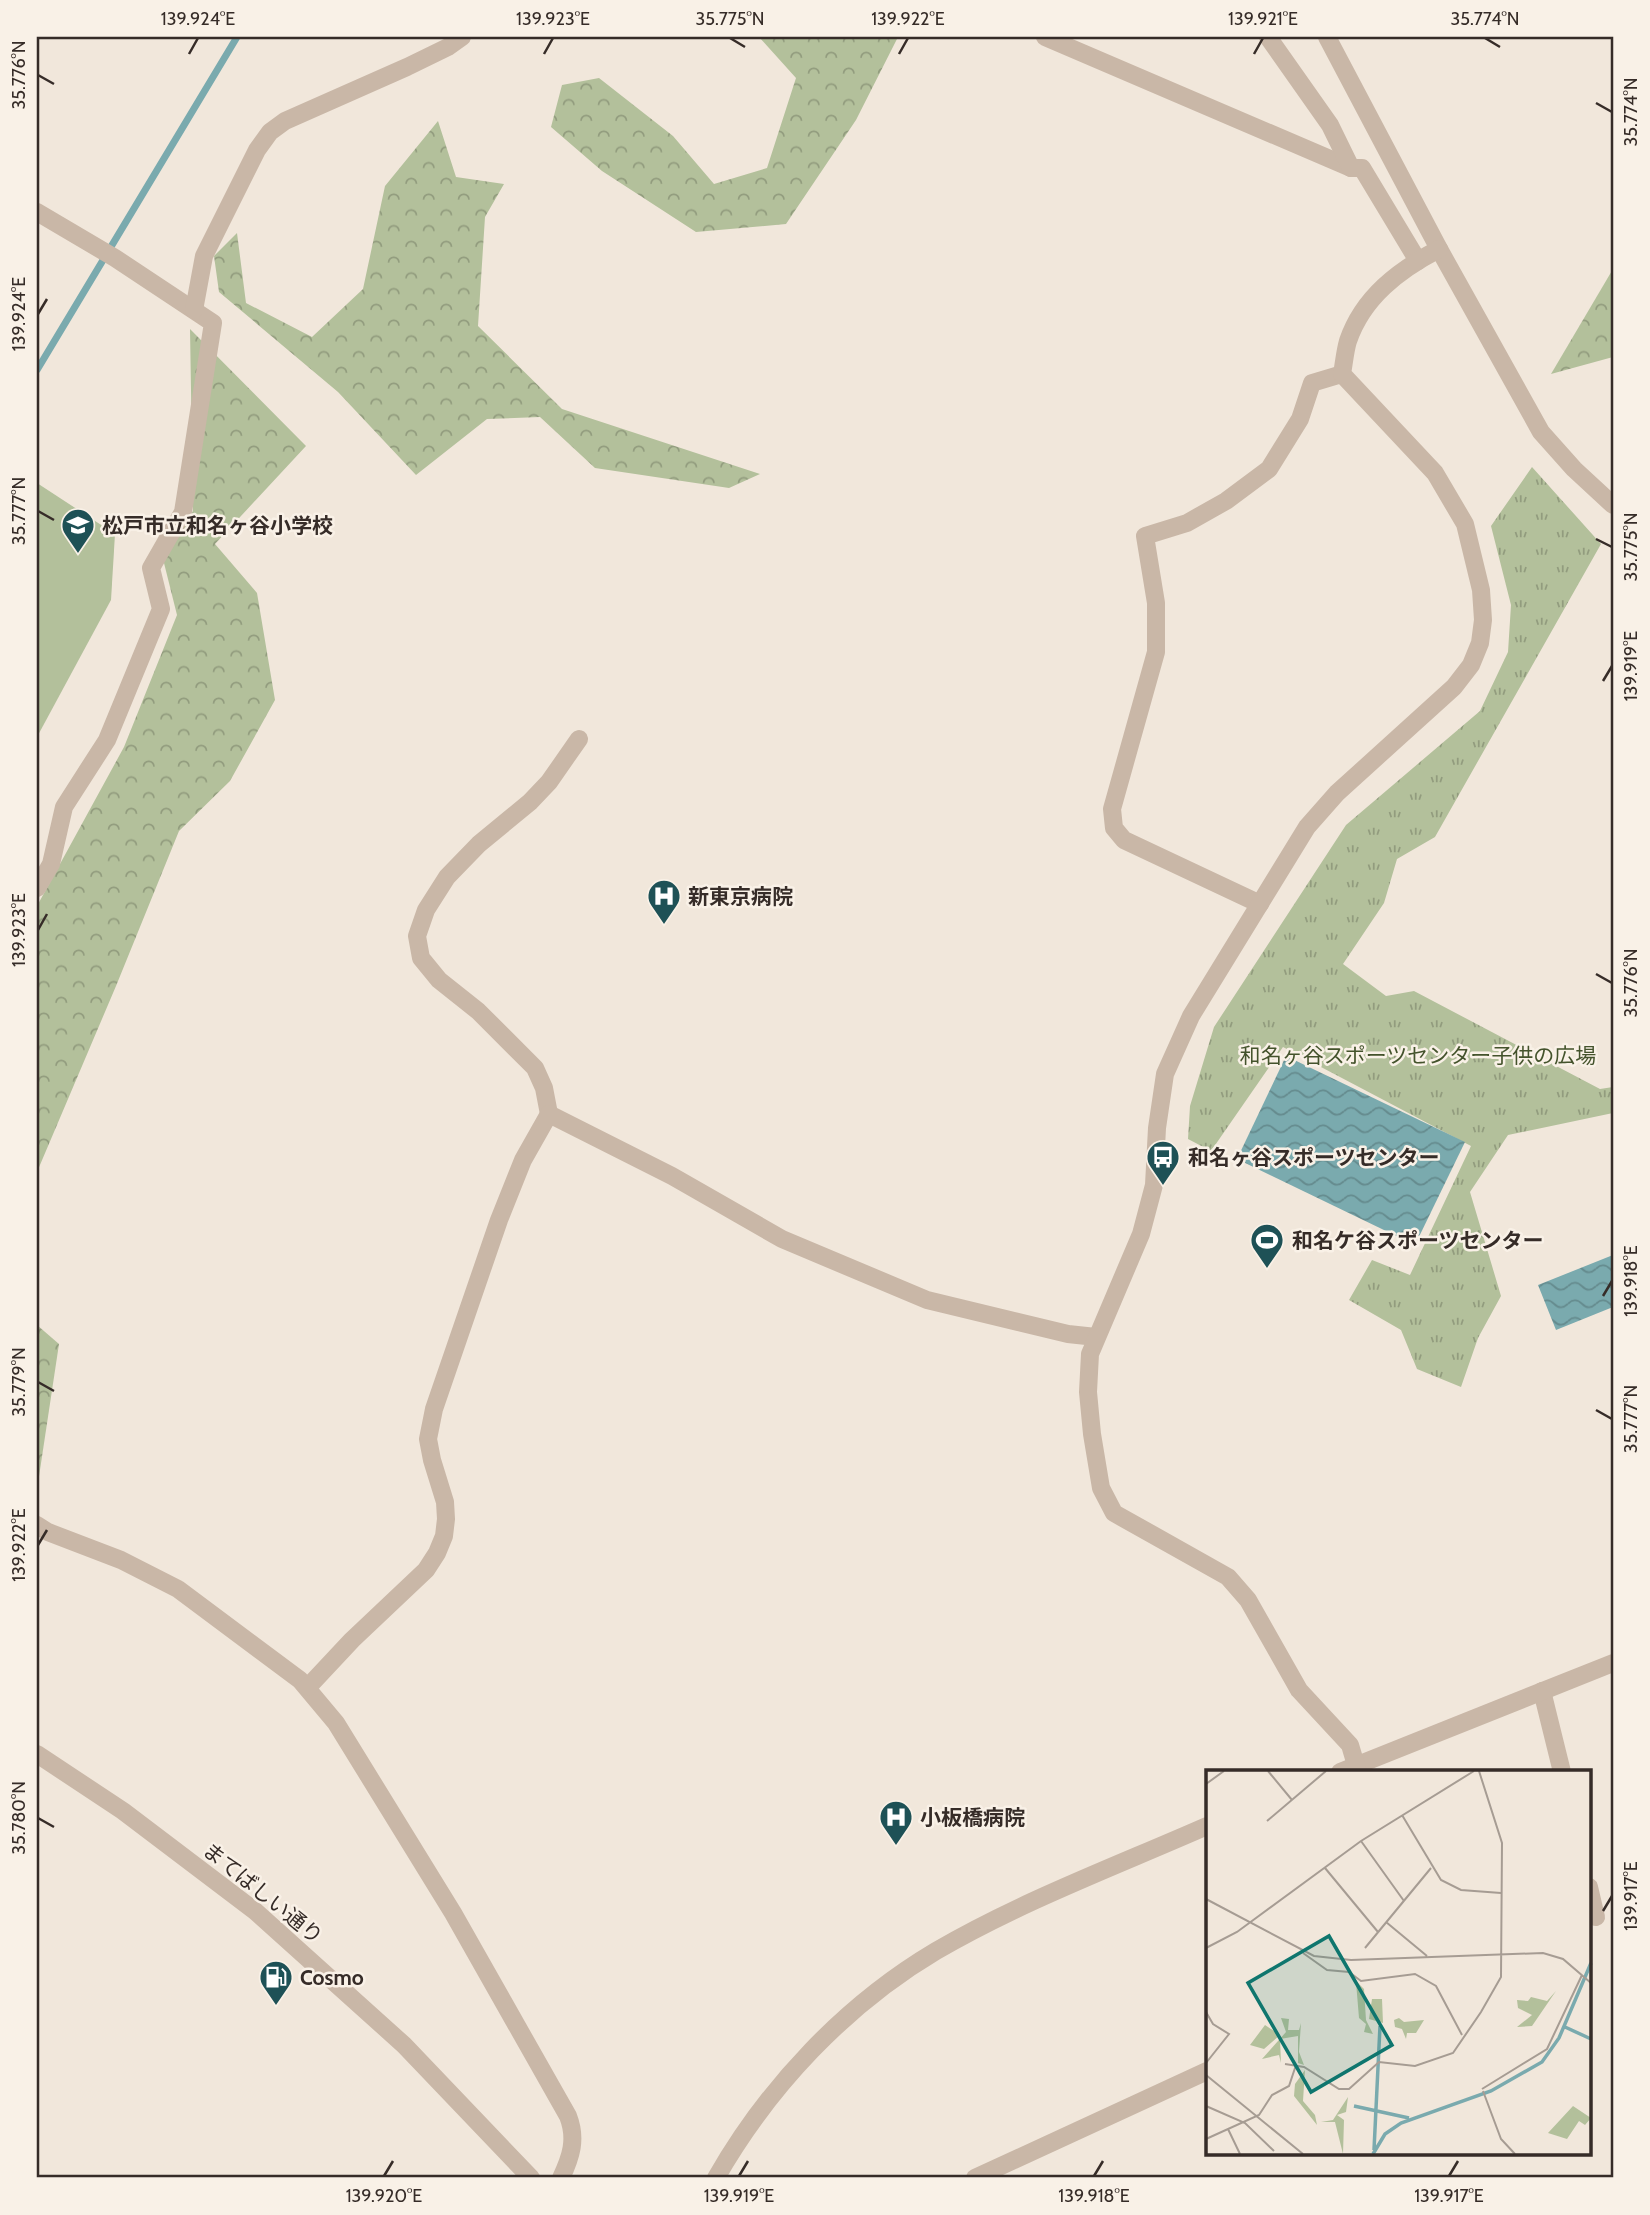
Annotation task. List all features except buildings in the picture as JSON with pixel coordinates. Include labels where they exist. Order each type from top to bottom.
[{"type":"street","points":[[194,310],[204,256],[257,150],[270,132],[285,121],[407,67],[462,37]]},
{"type":"street","points":[[1045,37],[1351,169],[1362,168],[1418,261]]},
{"type":"street","points":[[1268,37],[1329,125],[1351,169]]},
{"type":"street","points":[[1327,37],[1439,249],[1541,432],[1574,469],[1613,505]]},
{"type":"street","points":[[37,212],[115,258],[213,323],[183,512],[151,568],[160,609],[107,740],[64,807],[51,864],[37,888]]},
{"type":"street","points":[[1342,374],[1348,342],[1376,293],[1418,261],[1439,249]]},
{"type":"street","points":[[1260,904],[1124,840],[1114,828],[1112,809],[1156,652],[1156,603],[1145,536],[1187,523],[1226,500],[1269,469],[1300,419],[1312,383],[1342,374]]},
{"type":"street","points":[[1342,374],[1435,473],[1465,524],[1481,590],[1483,620],[1480,643],[1471,665],[1454,687],[1337,793],[1307,827],[1191,1016],[1165,1074],[1157,1128],[1154,1185],[1141,1234],[1090,1354],[1088,1392],[1101,1488],[1114,1513],[1228,1577],[1248,1600],[1299,1690],[1350,1745],[1352,1770],[1613,1663]]},
{"type":"street","points":[[308,1687],[352,1640],[426,1570],[437,1553],[444,1536],[446,1519],[445,1503],[428,1439],[434,1409],[518,1172],[550,1114],[544,1088],[535,1068],[478,1010],[439,980],[421,958],[417,936],[426,910],[447,877],[479,844],[530,802],[549,782],[579,739]]},
{"type":"street","points":[[550,1114],[672,1176],[782,1239],[927,1300],[1068,1334],[1096,1336]]},
{"type":"street","points":[[37,1525],[48,1532],[121,1560],[178,1589],[268,1654],[308,1687],[337,1723],[453,1913],[568,2116],[574,2131],[572,2151],[561,2178]]},
{"type":"street","points":[[1542,1691],[1562,1770]]},
{"type":"street","name":"まてばしい通り","points":[[37,1754],[124,1811],[255,1911],[404,2045],[524,2176]]},
{"type":"street","points":[[716,2178],[734,2145],[778,2088],[854,2011],[883,1988],[934,1953],[1021,1907],[1206,1826]]},
{"type":"street","points":[[1590,1897],[1592,1918],[1613,1910]]},
{"type":"street","points":[[975,2178],[1206,2071]]},
{"type":"green space","points":[[759,37],[898,37],[856,120],[786,224],[696,232],[602,171],[551,127],[562,85],[599,78],[673,136],[714,184],[767,168],[796,78]]},
{"type":"green space","points":[[438,121],[456,177],[504,184],[485,217],[478,326],[562,409],[760,474],[729,488],[595,468],[540,417],[487,419],[416,475],[338,392],[219,292],[214,256],[237,233],[246,303],[312,337],[363,289],[385,186]]},
{"type":"green space","points":[[1613,269],[1613,357],[1551,374]]},
{"type":"green space","points":[[190,329],[306,446],[215,544],[257,593],[275,700],[230,781],[179,831],[37,1172],[37,906],[124,747],[177,615],[161,551],[193,511]]},
{"type":"green space","name":"和名ヶ谷スポーツセンター子供の広場","points":[[1532,467],[1601,544],[1435,837],[1397,859],[1384,903],[1343,964],[1386,996],[1414,991],[1600,1089],[1613,1087],[1613,1113],[1508,1135],[1470,1192],[1501,1296],[1478,1338],[1461,1387],[1417,1369],[1401,1330],[1349,1300],[1372,1260],[1410,1275],[1471,1146],[1283,1047],[1211,1151],[1188,1139],[1190,1106],[1214,1027],[1346,825],[1480,711],[1508,652],[1511,605],[1491,526]]},
{"type":"green space","name":"松戸市立和名ヶ谷小学校","points":[[37,483],[115,534],[111,600],[37,737]]},
{"type":"green space","points":[[37,1325],[59,1344],[38,1483],[37,1483]]},
{"type":"water","points":[[1286,1056],[1465,1142],[1415,1245],[1237,1159]]},
{"type":"water","points":[[1613,1255],[1613,1307],[1556,1330],[1538,1285]]},
{"type":"waterway","points":[[37,370],[237,37]]},
{"type":"place","name":"松戸市立和名ヶ谷小学校","points":[[78,555]]},
{"type":"place","name":"新東京病院","points":[[664,926]]},
{"type":"place","name":"和名ヶ谷スポーツセンター","points":[[1163,1187]]},
{"type":"place","name":"和名ケ谷スポーツセンター","points":[[1267,1270]]},
{"type":"place","name":"小板橋病院","points":[[896,1847]]},
{"type":"place","name":"Cosmo","points":[[276,2007]]}]
